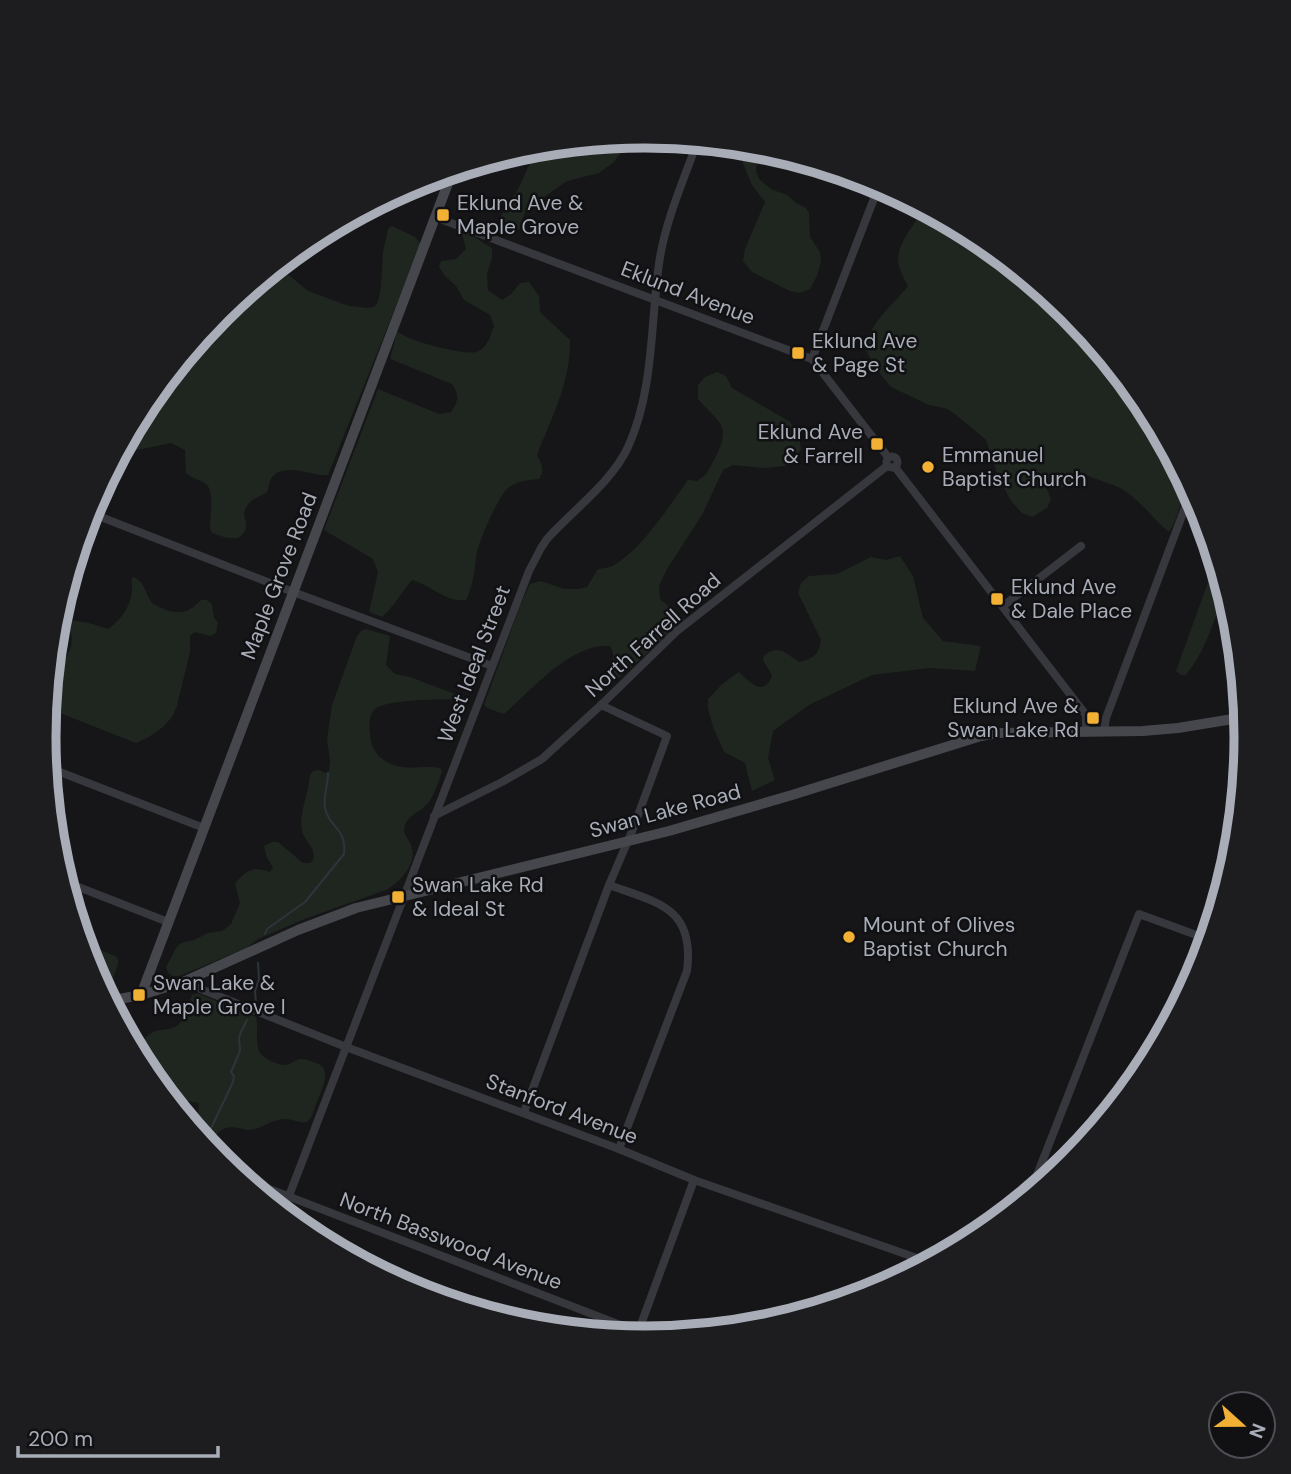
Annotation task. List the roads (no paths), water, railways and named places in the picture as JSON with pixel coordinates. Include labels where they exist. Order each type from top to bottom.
[{"type":"street","name":"West Ideal Street","points":[[286,1204],[529,571],[541,548],[554,532],[620,462],[635,429],[644,392],[666,232],[695,150]]},
{"type":"street","name":"Maple Grove Road","points":[[141,995],[449,182]]},
{"type":"street","points":[[876,194],[812,359],[1086,715],[1086,732]]},
{"type":"street","name":"Eklund Avenue","points":[[435,217],[812,359]]},
{"type":"street","name":"North Farrell Road","points":[[433,816],[542,759],[692,618],[890,463]]},
{"type":"street","points":[[1104,732],[1106,718],[1187,503]]},
{"type":"street","points":[[99,516],[492,666]]},
{"type":"street","points":[[1003,606],[1081,547]]},
{"type":"street","points":[[524,1112],[667,736],[601,705]]},
{"type":"street","name":"Swan Lake Road","points":[[118,999],[183,982],[298,930],[366,905],[628,842],[792,795],[981,736],[997,733],[1178,728],[1235,719]]},
{"type":"street","points":[[57,772],[204,828]]},
{"type":"street","points":[[609,885],[664,905],[683,924],[690,952],[687,971],[619,1149]]},
{"type":"street","points":[[75,886],[168,922]]},
{"type":"street","points":[[1036,1178],[1139,914],[1200,936]]},
{"type":"street","name":"Stanford Avenue","points":[[183,982],[694,1180],[918,1259]]},
{"type":"street","points":[[640,1326],[694,1180]]},
{"type":"street","name":"North Basswood Avenue","points":[[266,1187],[612,1325]]},
{"type":"waterway","points":[[265,934],[267,929],[305,902],[344,854],[343,839],[325,808],[328,773]]},
{"type":"waterway","points":[[256,1003],[258,963]]},
{"type":"waterway","points":[[209,1133],[233,1082],[234,1076],[231,1072],[240,1051],[239,1038],[247,1020]]},
{"type":"place","name":"Eklund Ave & Maple Grove","points":[[443,215]]},
{"type":"place","name":"Eklund Ave & Page St","points":[[798,353]]},
{"type":"place","name":"Eklund Ave & Farrell","points":[[877,444]]},
{"type":"place","name":"Emmanuel Baptist Church","points":[[928,467]]},
{"type":"place","name":"Eklund Ave & Dale Place","points":[[997,599]]},
{"type":"place","name":"Eklund Ave & Swan Lake Rd","points":[[1093,718]]},
{"type":"place","name":"Swan Lake Rd & Ideal St","points":[[398,897]]},
{"type":"place","name":"Mount of Olives Baptist Church","points":[[849,937]]},
{"type":"place","name":"Swan Lake & Maple Grove I","points":[[139,995]]}]
